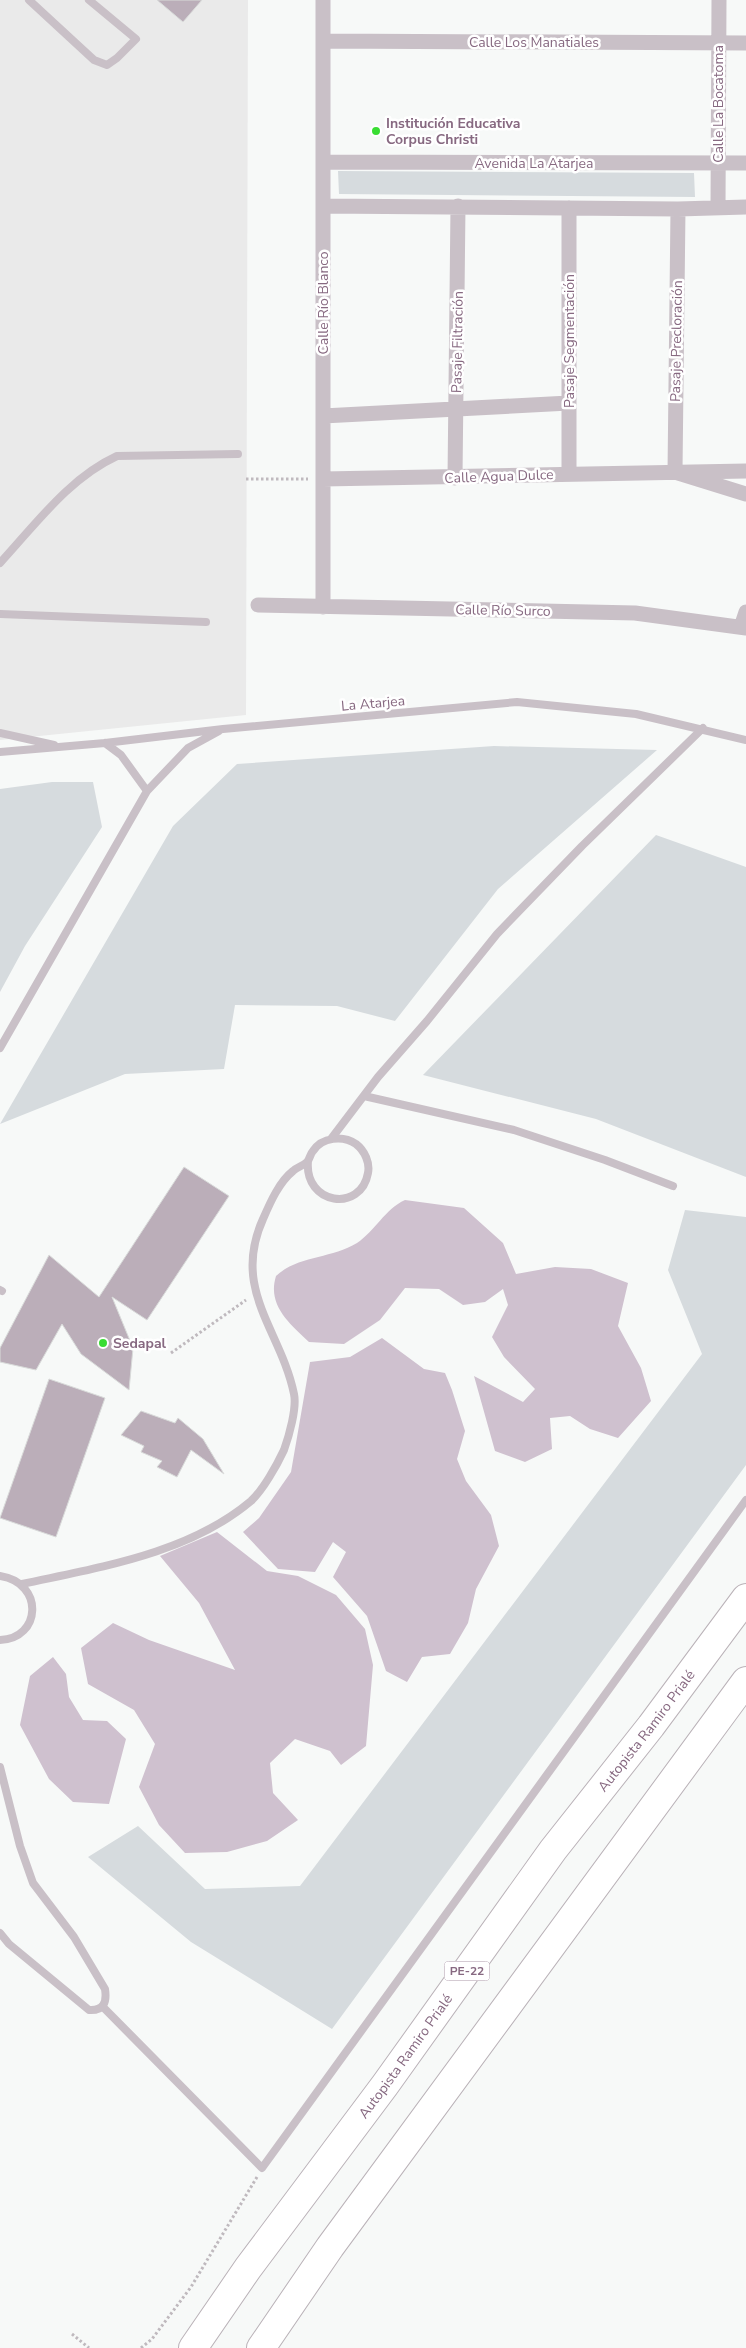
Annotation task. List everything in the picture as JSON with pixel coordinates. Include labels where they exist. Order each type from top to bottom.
[{"type":"highway","name":"Autopista Ramiro Prialé","points":[[193,2348],[248,2268],[385,2085],[553,1850],[652,1726],[746,1598]]},
{"type":"highway","points":[[261,2348],[330,2247],[746,1681]]},
{"type":"street","name":"Calle Río Blanco","points":[[323,0],[323,607]]},
{"type":"street","name":"Calle La Bocatoma","points":[[718,207],[719,0]]},
{"type":"street","name":"Calle Los Manatiales","points":[[322,41],[746,43]]},
{"type":"street","name":"Avenida La Atarjea","points":[[323,162],[746,163]]},
{"type":"street","points":[[323,206],[678,209],[746,207]]},
{"type":"street","name":"Pasaje Filtración","points":[[455,478],[458,206]]},
{"type":"street","name":"Pasaje Segmentación","points":[[569,208],[569,474]]},
{"type":"street","name":"Pasaje Precloración","points":[[675,472],[678,209]]},
{"type":"street","points":[[323,416],[569,403]]},
{"type":"street","name":"Calle Agua Dulce","points":[[323,479],[746,471]]},
{"type":"street","name":"Calle Agua Dulce","points":[[675,472],[746,494]]},
{"type":"street","name":"Calle Río Surco","points":[[258,606],[635,613],[744,628]]},
{"type":"street","points":[[744,628],[746,612]]},
{"type":"lane","points":[[29,0],[94,60],[107,65],[136,39],[89,0]]},
{"type":"lane","points":[[0,563],[78,479],[117,456],[238,454]]},
{"type":"lane","points":[[0,614],[206,622]]},
{"type":"lane","name":"La Atarjea","points":[[0,752],[517,702],[636,714],[703,728],[746,740]]},
{"type":"lane","points":[[331,1139],[497,934],[582,846],[703,728]]},
{"type":"lane","points":[[0,1048],[146,791],[188,748],[223,729]]},
{"type":"lane","points":[[0,733],[61,747]]},
{"type":"lane","points":[[104,743],[121,755],[146,791]]},
{"type":"lane","points":[[364,1096],[514,1130],[605,1160],[673,1186]]},
{"type":"lane","points":[[22,1584],[129,1560],[172,1545],[214,1527],[252,1500],[278,1464],[290,1434],[295,1396],[255,1294],[252,1270],[255,1240],[274,1196],[292,1172],[308,1161],[313,1151],[321,1143],[331,1139],[350,1141],[364,1154],[368,1173],[359,1190],[342,1199],[332,1199],[322,1195],[309,1180],[308,1161]]},
{"type":"lane","points":[[103,2007],[262,2168],[746,1500]]},
{"type":"lane","points":[[0,1576],[12,1578],[22,1584],[30,1595],[33,1609],[29,1623],[20,1634],[8,1640],[0,1640]]},
{"type":"lane","points":[[0,1767],[20,1846],[33,1884],[74,1937],[105,1989],[106,1998],[103,2007],[97,2011],[89,2010],[9,1944],[0,1933]]},
{"type":"path","points":[[246,479],[323,479]]},
{"type":"path","points":[[171,1353],[255,1294]]},
{"type":"path","points":[[141,2348],[152,2339],[192,2287],[262,2168]]},
{"type":"path","points":[[72,2334],[89,2348]]},
{"type":"shaded area","points":[[0,0],[248,0],[246,715],[0,740]]},
{"type":"shaded area","points":[[338,171],[694,173],[695,197],[339,194]]},
{"type":"shaded area","points":[[494,746],[657,750],[498,889],[395,1021],[337,1006],[235,1005],[224,1069],[125,1074],[0,1124],[173,826],[237,764]]},
{"type":"shaded area","points":[[52,782],[93,782],[102,827],[25,946],[0,992],[0,789]]},
{"type":"shaded area","points":[[656,835],[746,867],[746,1177],[596,1119],[423,1075]]},
{"type":"shaded area","points":[[405,1200],[464,1208],[503,1243],[516,1274],[555,1267],[591,1269],[628,1283],[618,1326],[641,1368],[651,1401],[618,1438],[590,1429],[570,1416],[550,1418],[552,1449],[525,1462],[495,1451],[474,1376],[523,1402],[535,1389],[504,1357],[492,1337],[508,1305],[503,1289],[485,1302],[463,1305],[439,1289],[405,1288],[380,1320],[344,1344],[309,1342],[294,1328],[277,1305],[274,1286],[276,1276],[295,1264],[337,1252],[357,1243],[386,1214]]},
{"type":"shaded area","points":[[685,1210],[746,1217],[746,1465],[332,2029],[191,1942],[88,1857],[138,1826],[205,1889],[300,1886],[702,1354],[668,1270]]},
{"type":"shaded area","points":[[382,1338],[424,1369],[445,1373],[465,1431],[457,1459],[466,1481],[491,1515],[499,1546],[476,1589],[468,1623],[450,1654],[422,1657],[407,1682],[386,1671],[367,1616],[333,1577],[346,1552],[333,1542],[315,1572],[278,1569],[243,1532],[259,1518],[291,1472],[310,1362],[350,1357]]},
{"type":"shaded area","points":[[217,1532],[267,1571],[298,1576],[336,1595],[365,1629],[373,1665],[366,1746],[341,1765],[330,1751],[295,1739],[270,1763],[273,1793],[298,1820],[267,1841],[227,1852],[185,1853],[159,1825],[139,1787],[155,1744],[134,1710],[88,1684],[81,1648],[113,1623],[149,1640],[235,1670],[199,1603],[160,1556]]},
{"type":"shaded area","points":[[53,1657],[66,1674],[69,1697],[83,1720],[107,1721],[126,1739],[109,1804],[73,1802],[49,1779],[20,1725],[30,1676]]},
{"type":"building","points":[[157,0],[202,0],[183,22]]},
{"type":"building","points":[[184,1167],[229,1196],[147,1320],[112,1297],[133,1348],[129,1390],[81,1354],[62,1324],[36,1370],[0,1362],[0,1348],[49,1255],[99,1297]]},
{"type":"building","points":[[49,1379],[105,1398],[56,1537],[0,1518]]},
{"type":"building","points":[[141,1411],[175,1423],[178,1418],[203,1439],[224,1474],[191,1450],[177,1477],[157,1467],[162,1461],[141,1452],[144,1446],[121,1435]]},
{"type":"place","name":"Institución Educativa Corpus Christi","points":[[376,131]]},
{"type":"place","name":"Sedapal","points":[[103,1343]]}]
